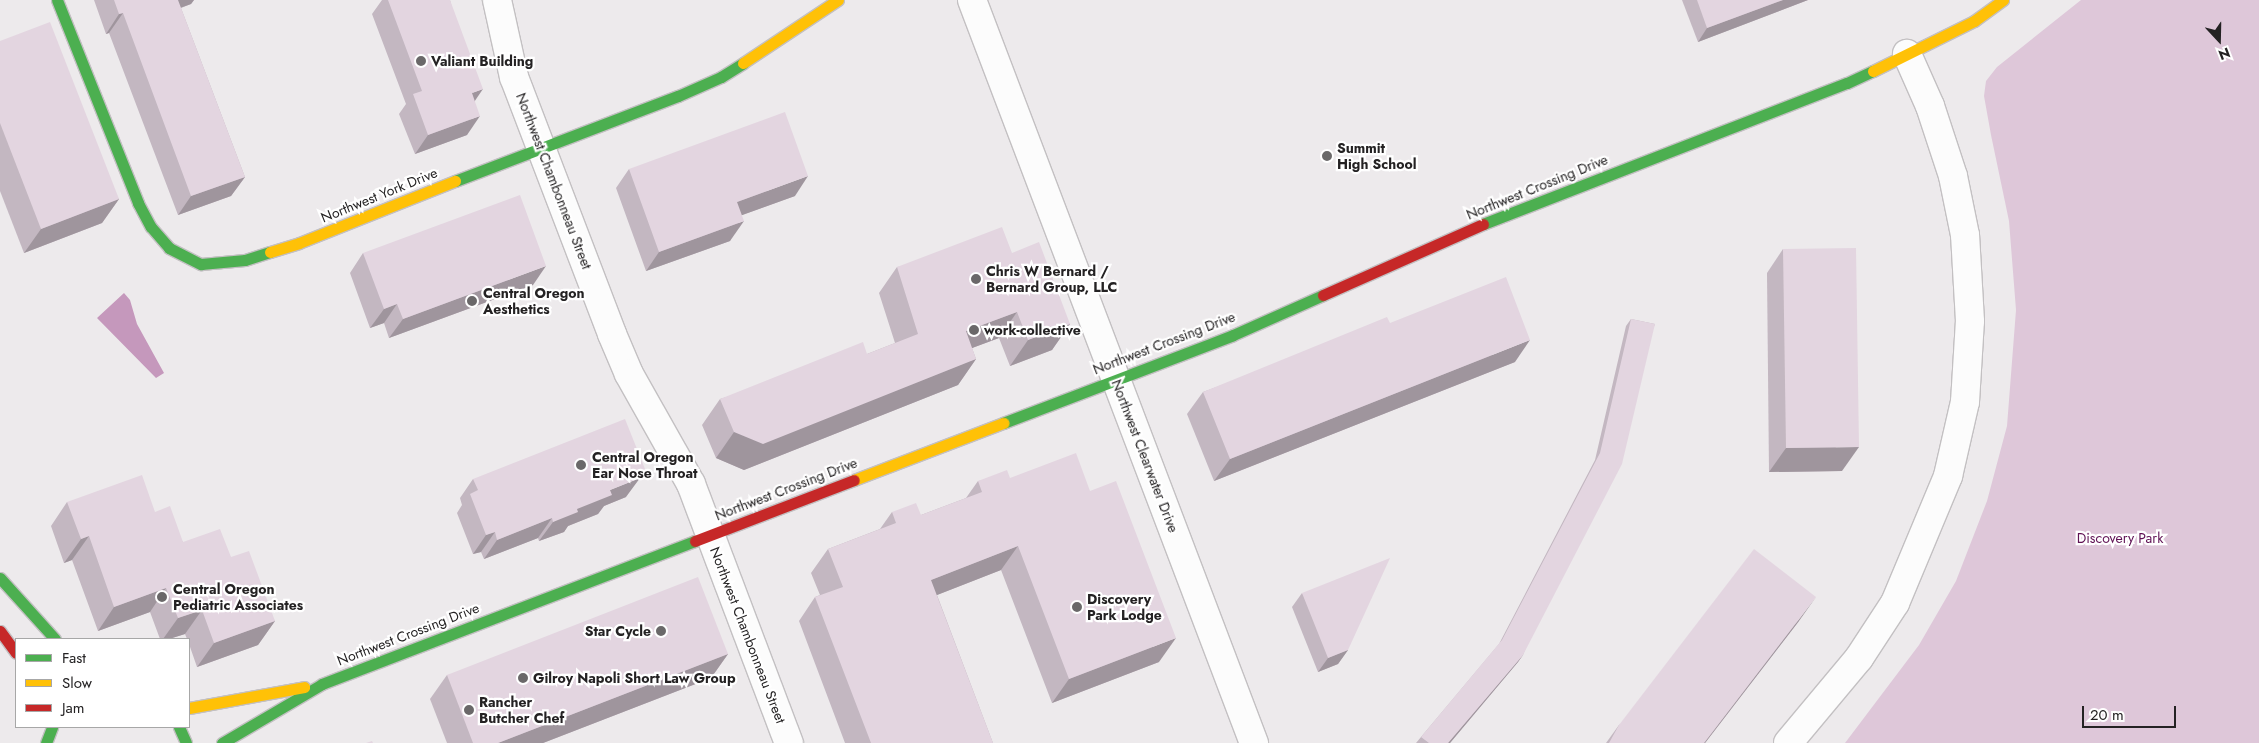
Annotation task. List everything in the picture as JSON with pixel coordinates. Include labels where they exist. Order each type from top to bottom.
[{"type":"street","name":"Northwest York Drive","points":[[57,0],[138,203],[151,227],[169,248],[201,264],[245,260],[299,243],[539,147],[678,96],[721,77],[838,0]]},
{"type":"street","name":"Northwest Chambonneau Street","points":[[497,0],[514,77],[539,147],[629,374],[691,484],[788,743]]},
{"type":"street","name":"Northwest Clearwater Drive","points":[[972,0],[1254,743]]},
{"type":"street","name":"Northwest Crossing Drive","points":[[222,743],[322,684],[1115,378],[1233,335],[1494,218],[1847,83],[1974,21],[2003,0]]},
{"type":"street","points":[[1788,743],[1859,658],[1895,603],[1948,476],[1964,402],[1970,321],[1965,236],[1953,176],[1930,106],[1907,54]]},
{"type":"street","points":[[0,578],[54,638]]},
{"type":"street","points":[[0,631],[15,652]]},
{"type":"street","name":"Northwest Crossing Drive","points":[[190,708],[322,684]]},
{"type":"street","points":[[46,743],[51,728]]},
{"type":"street","points":[[179,728],[186,743]]},
{"type":"green space","name":"Discovery Park","points":[[2081,0],[2259,0],[2259,743],[1845,743],[1919,645],[1956,581],[1987,501],[2007,426],[2016,310],[2009,221],[1984,96],[1986,81],[1997,67]]},
{"type":"shaded area","points":[[124,293],[130,300],[137,324],[164,373],[156,378],[97,318]]},
{"type":"building","points":[[114,0],[178,0],[245,177],[191,196],[123,13],[119,14]]},
{"type":"building","name":"Valiant Building","points":[[388,0],[450,0],[483,89],[472,93],[480,116],[428,135],[413,94],[422,91]]},
{"type":"building","points":[[1697,0],[1783,0],[1707,28]]},
{"type":"building","points":[[50,22],[119,199],[41,229],[0,123],[0,41]]},
{"type":"building","points":[[785,112],[808,176],[737,202],[744,221],[659,252],[629,169]]},
{"type":"building","points":[[520,195],[546,266],[403,319],[397,304],[384,309],[363,253]]},
{"type":"building","points":[[1002,227],[1012,253],[1039,242],[1070,324],[1028,340],[1017,312],[966,331],[976,359],[763,444],[734,432],[720,399],[863,342],[867,354],[918,334],[897,267]]},
{"type":"building","points":[[1856,248],[1859,447],[1786,448],[1783,249]]},
{"type":"building","points":[[1506,277],[1530,340],[1230,459],[1203,392],[1387,317],[1390,323]]},
{"type":"building","points":[[1631,319],[1655,324],[1622,464],[1523,655],[1448,743],[1429,743],[1421,737],[1502,640],[1600,453]]},
{"type":"building","points":[[625,419],[645,469],[640,478],[610,490],[612,495],[577,509],[578,512],[553,522],[552,518],[497,540],[495,532],[486,535],[470,494],[478,490],[473,479]]},
{"type":"building","name":"Discovery Park Lodge","points":[[1076,453],[1090,491],[1116,481],[1176,638],[1069,679],[1018,546],[931,580],[993,743],[871,743],[815,597],[843,587],[828,549],[896,523],[892,512],[916,503],[921,515],[982,492],[978,481],[1007,470],[1010,478]]},
{"type":"building","name":"Central Oregon Pediatric Associates","points":[[142,475],[155,512],[170,506],[183,542],[220,529],[231,557],[249,551],[275,621],[214,643],[202,610],[178,618],[166,588],[114,607],[89,536],[81,539],[67,502]]},
{"type":"building","points":[[1754,549],[1816,597],[1704,743],[1609,743],[1619,725]]},
{"type":"building","points":[[1390,558],[1348,650],[1328,658],[1302,593]]},
{"type":"building","points":[[698,577],[728,654],[498,743],[473,743],[447,675]]},
{"type":"traffic: fast","points":[[57,0],[138,203],[151,227],[169,248],[201,264],[245,260],[270,252]]},
{"type":"traffic: fast","points":[[455,181],[678,96],[721,77],[743,63]]},
{"type":"traffic: fast","points":[[1483,224],[1847,83],[1873,71]]},
{"type":"traffic: fast","points":[[1003,423],[1233,335],[1323,295]]},
{"type":"traffic: fast","points":[[222,743],[322,684],[695,541]]},
{"type":"traffic: fast","points":[[0,578],[54,638]]},
{"type":"traffic: fast","points":[[46,743],[52,728]]},
{"type":"traffic: fast","points":[[179,728],[186,743]]},
{"type":"traffic: slow","points":[[743,63],[838,0]]},
{"type":"traffic: slow","points":[[1873,71],[1974,21],[2003,0]]},
{"type":"traffic: slow","points":[[270,252],[299,243],[455,181]]},
{"type":"traffic: slow","points":[[854,480],[1003,423]]},
{"type":"traffic: slow","points":[[190,708],[304,687]]},
{"type":"traffic: jam","points":[[1323,295],[1483,224]]},
{"type":"traffic: jam","points":[[695,541],[854,480]]},
{"type":"traffic: jam","points":[[0,631],[15,652]]},
{"type":"place","name":"Valiant Building","points":[[421,61]]},
{"type":"place","name":"Summit High School","points":[[1327,156]]},
{"type":"place","name":"Chris W Bernard / Bernard Group, LLC","points":[[976,279]]},
{"type":"place","name":"Central Oregon Aesthetics","points":[[472,301]]},
{"type":"place","name":"work-collective","points":[[974,330]]},
{"type":"place","name":"Central Oregon Ear Nose Throat","points":[[581,465]]},
{"type":"place","name":"Central Oregon Pediatric Associates","points":[[162,597]]},
{"type":"place","name":"Discovery Park Lodge","points":[[1077,607]]},
{"type":"place","name":"Star Cycle","points":[[661,631]]},
{"type":"place","name":"Gilroy Napoli Short Law Group","points":[[523,678]]},
{"type":"place","name":"Rancher Butcher Chef","points":[[469,710]]}]
